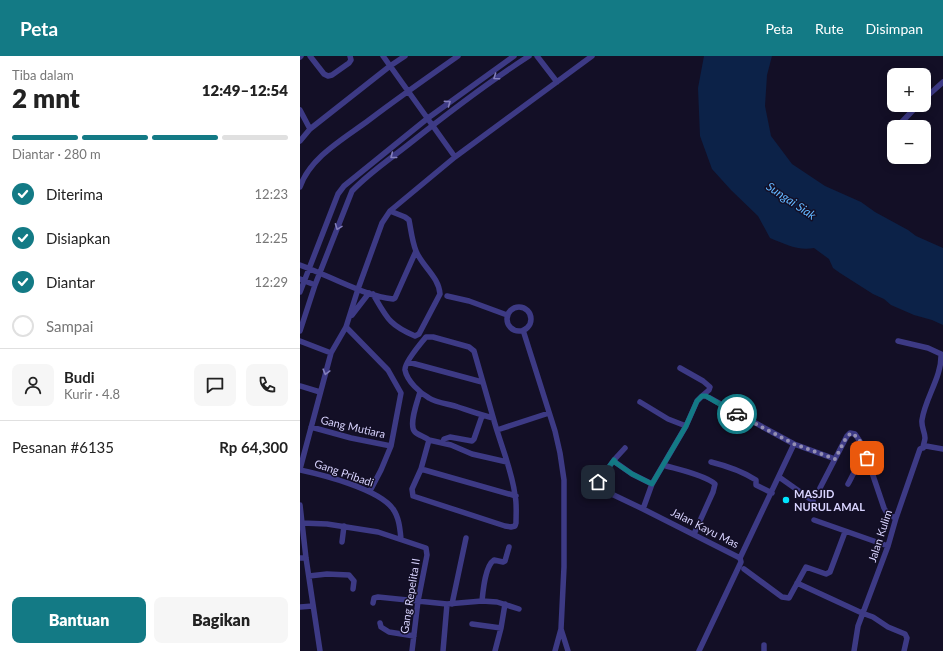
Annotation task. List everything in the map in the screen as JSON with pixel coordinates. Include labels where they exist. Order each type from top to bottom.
[{"type":"street","points":[[310,56],[324,74],[328,76],[332,75],[349,63],[351,60],[350,56]]},
{"type":"street","points":[[383,56],[455,157]]},
{"type":"street","points":[[300,141],[310,129],[390,66],[405,56]]},
{"type":"street","points":[[300,187],[303,177],[329,150],[458,56]]},
{"type":"street","points":[[300,292],[302,280],[309,268],[338,194],[344,186],[428,118],[514,56]]},
{"type":"street","points":[[301,327],[315,285],[352,191],[364,179],[433,125],[496,78],[529,56]]},
{"type":"street","points":[[536,56],[556,82]]},
{"type":"street","points":[[300,469],[331,353],[350,319],[358,289],[382,224],[390,211],[455,157],[592,56]]},
{"type":"street","points":[[931,93],[943,82]]},
{"type":"street","points":[[300,110],[310,129]]},
{"type":"street","points":[[904,120],[911,112]]},
{"type":"street","points":[[344,186],[352,191]]},
{"type":"street","points":[[371,294],[388,320],[400,329],[417,336],[440,294],[439,287],[416,251],[409,220],[405,216],[390,211]]},
{"type":"street","points":[[300,265],[371,294],[394,299],[416,251]]},
{"type":"street","points":[[302,280],[315,285]]},
{"type":"street","points":[[350,319],[371,294]]},
{"type":"street","points":[[447,296],[464,300],[507,315]]},
{"type":"street","points":[[522,306],[531,314],[531,322],[528,328],[517,331],[509,326],[507,315],[510,310],[522,306]]},
{"type":"street","points":[[346,327],[388,370],[400,389],[401,397],[391,446],[370,491]]},
{"type":"street","points":[[523,330],[560,453],[564,480],[564,567],[561,629],[556,651]]},
{"type":"street","points":[[429,440],[421,469],[412,489],[413,496],[505,526],[515,526],[516,496],[474,350],[433,337],[426,337],[408,362],[405,371],[420,392],[430,399],[459,407],[482,416],[493,418]]},
{"type":"street","points":[[300,341],[331,353]]},
{"type":"street","points":[[898,341],[928,348],[941,354],[935,380],[926,402],[922,428],[925,438],[923,448],[926,446],[943,449]]},
{"type":"street","points":[[408,362],[482,382]]},
{"type":"street","points":[[644,509],[652,484],[686,426],[697,401],[709,390],[710,387],[703,381],[680,368]]},
{"type":"street","points":[[300,386],[320,392]]},
{"type":"street","points":[[420,392],[415,409],[413,427],[415,432],[429,440],[460,448],[472,454],[507,462]]},
{"type":"street","points":[[702,396],[706,396],[794,444],[835,459]]},
{"type":"street","points":[[640,402],[668,419],[686,426]]},
{"type":"street","points":[[497,430],[549,413]]},
{"type":"street","points":[[443,443],[444,439],[450,437],[472,441],[482,416]]},
{"type":"street","name":"Gang Mutiara","points":[[312,427],[351,438],[391,446]]},
{"type":"street","points":[[820,488],[847,436],[851,433],[855,434],[859,439],[867,458],[884,508],[888,515],[896,518]]},
{"type":"street","points":[[740,558],[794,444]]},
{"type":"street","points":[[625,448],[614,460],[616,463],[632,474],[652,484]]},
{"type":"street","name":"Jalan Kulim","points":[[854,651],[858,626],[862,613],[888,546],[920,449],[923,448]]},
{"type":"street","points":[[848,484],[857,467],[867,458]]},
{"type":"street","name":"Jalan Kayu Mas","points":[[614,460],[598,482],[597,487],[740,558],[740,562],[699,651]]},
{"type":"street","points":[[711,462],[750,476],[756,480],[756,485],[772,493]]},
{"type":"street","points":[[663,465],[715,484],[694,534]]},
{"type":"street","name":"Gang Pribadi","points":[[300,469],[370,491],[393,509],[399,525],[401,539]]},
{"type":"street","points":[[421,469],[516,496]]},
{"type":"street","points":[[779,477],[813,501]]},
{"type":"street","points":[[300,505],[303,558],[309,576],[320,651]]},
{"type":"street","points":[[814,520],[888,546]]},
{"type":"street","points":[[302,523],[344,526],[378,532],[401,539]]},
{"type":"street","points":[[342,542],[344,526]]},
{"type":"street","points":[[744,569],[782,597],[789,598],[806,567],[826,574],[830,572],[845,532]]},
{"type":"street","points":[[442,651],[449,604],[466,538]]},
{"type":"street","name":"Gang Repelita II","points":[[401,539],[423,546],[426,548],[427,555],[418,601],[412,651]]},
{"type":"street","points":[[482,602],[484,585],[490,563],[494,560],[505,561],[509,547]]},
{"type":"street","points":[[309,576],[327,574],[347,575],[352,578],[353,589]]},
{"type":"street","points":[[797,583],[873,617],[888,627],[906,634],[907,638],[904,651]]},
{"type":"street","points":[[373,603],[374,598],[378,597],[449,604],[482,602],[505,604],[519,609]]},
{"type":"street","points":[[495,651],[502,628],[505,604]]},
{"type":"street","points":[[300,607],[313,606]]},
{"type":"street","points":[[380,623],[381,627],[385,630],[414,636]]},
{"type":"street","points":[[472,624],[502,628]]},
{"type":"street","points":[[561,629],[568,651]]},
{"type":"water","name":"Sungai Siak","points":[[704,56],[772,56],[767,75],[765,106],[771,136],[792,164],[825,186],[861,202],[916,236],[943,248],[943,325],[891,305],[884,299],[873,294],[833,268],[829,259],[814,248],[797,248],[770,238],[758,216],[712,169],[700,136],[698,88]]},
{"type":"way so far","points":[[737,414],[794,444],[835,459],[847,436],[850,433],[855,434],[859,439],[867,458]]},
{"type":"place","name":"MASJID NURUL AMAL","points":[[786,500]]},
{"type":"route","points":[[598,482],[614,460],[632,474],[652,484],[692,415],[697,401],[702,396],[706,396],[737,414]]}]
